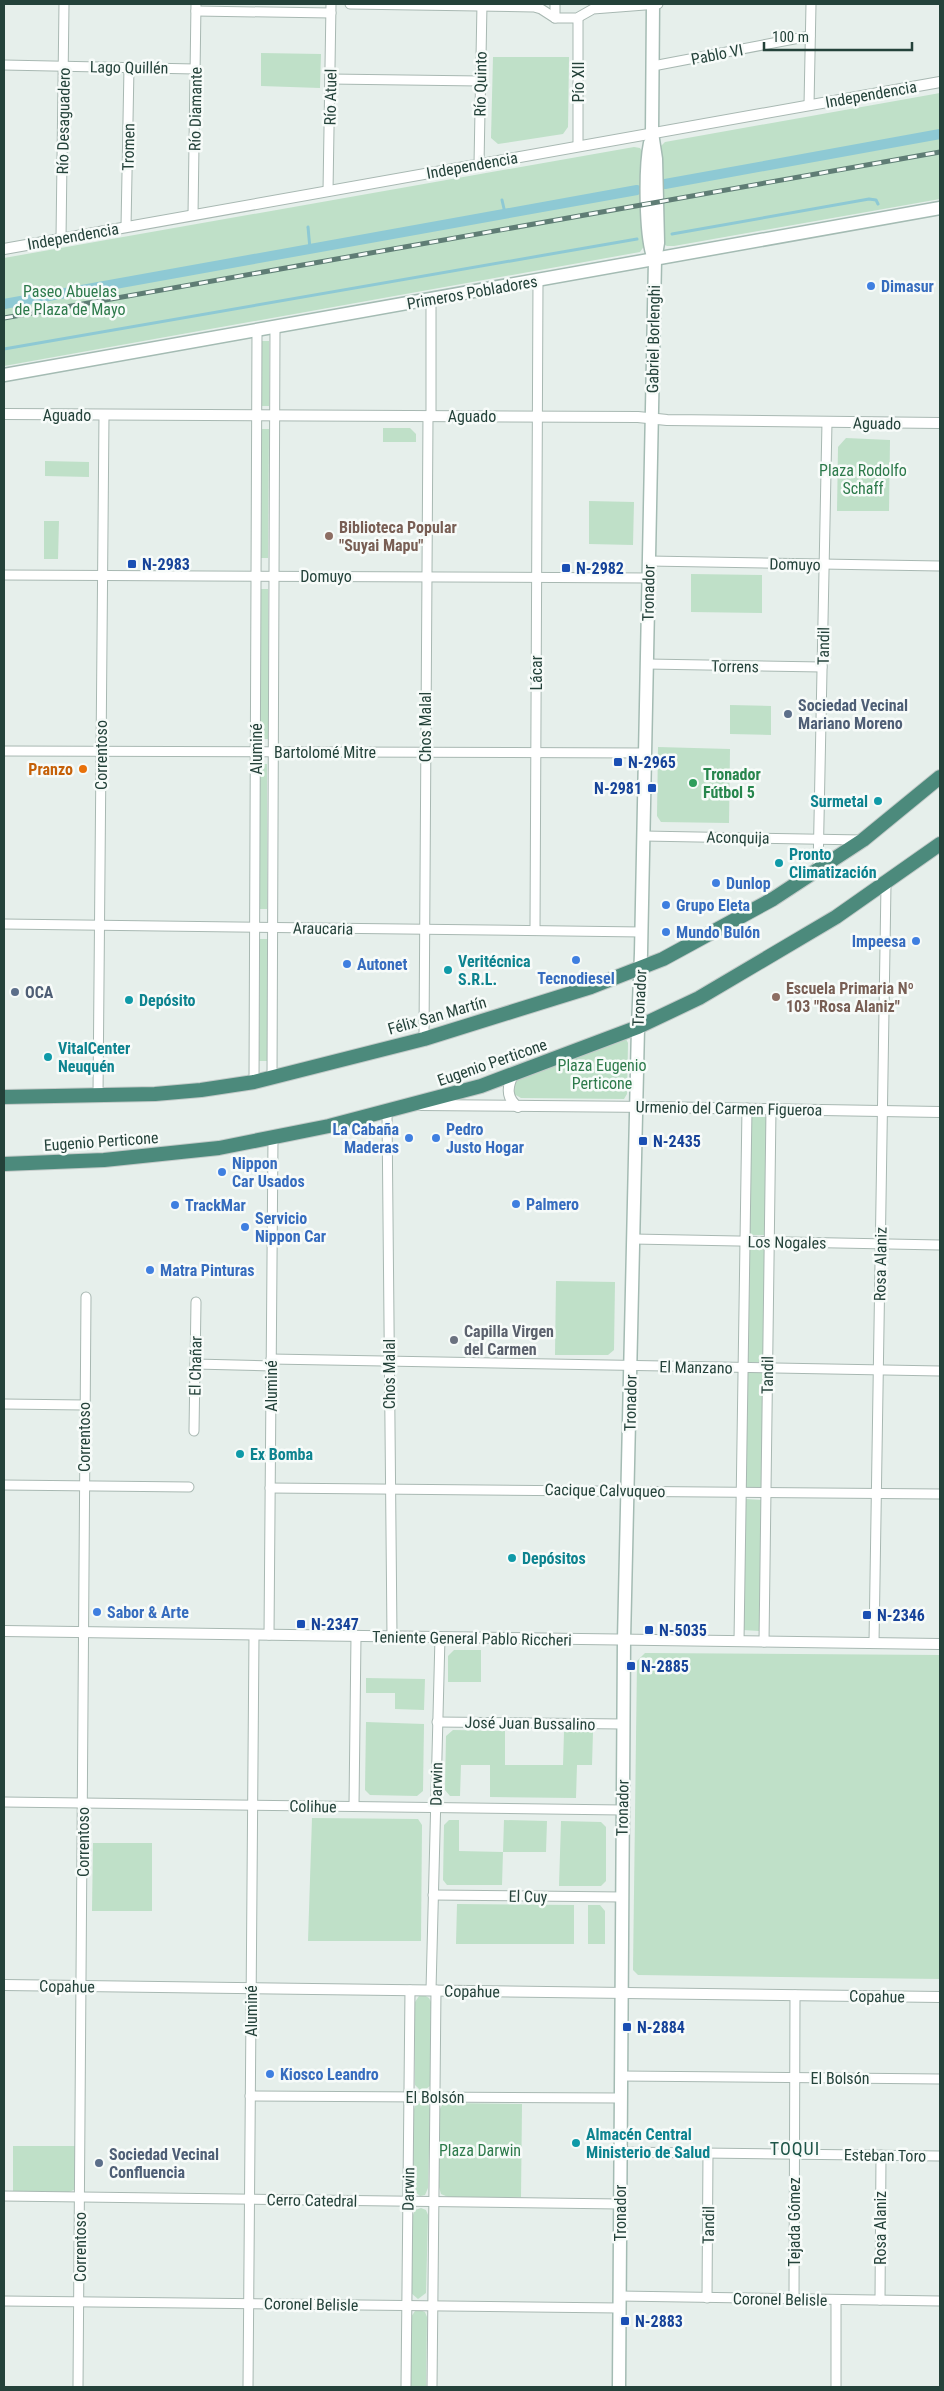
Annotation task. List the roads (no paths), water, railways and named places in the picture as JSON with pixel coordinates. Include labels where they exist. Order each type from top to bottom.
[{"type":"highway","name":"Félix San Martín","points":[[4,1097],[177,1092],[272,1079],[424,1039],[569,994],[641,969],[738,919],[863,840],[940,777]]},
{"type":"highway","name":"Eugenio Perticone","points":[[4,1164],[140,1158],[219,1148],[273,1138],[387,1112],[513,1075],[638,1027],[731,981],[886,884],[940,844]]},
{"type":"main road","name":"Gabriel Borlenghi","points":[[652,418],[655,260],[658,242],[656,159],[652,133],[655,4]]},
{"type":"main road","name":"Primeros Pobladores","points":[[4,375],[940,208]]},
{"type":"main road","name":"Tronador","points":[[618,2387],[624,1640],[638,1027],[642,932],[652,418]]},
{"type":"street","name":"Río Desaguadero","points":[[61,238],[64,4]]},
{"type":"street","points":[[350,4],[482,5],[537,8],[555,18],[578,18],[593,9],[655,4]]},
{"type":"street","points":[[555,4],[555,18]]},
{"type":"street","points":[[809,105],[811,4]]},
{"type":"street","name":"Río Quinto","points":[[479,164],[482,5]]},
{"type":"street","points":[[196,8],[331,8]]},
{"type":"street","name":"Río Diamante","points":[[193,215],[196,8]]},
{"type":"street","name":"Río Atuel","points":[[328,191],[331,8]]},
{"type":"street","name":"Pío XII","points":[[578,18],[578,146]]},
{"type":"street","name":"Pablo VI","points":[[653,66],[810,36]]},
{"type":"street","name":"Lago Quillén","points":[[4,65],[195,69]]},
{"type":"street","name":"Tromen","points":[[126,227],[129,68]]},
{"type":"street","points":[[330,79],[480,81]]},
{"type":"street","name":"Independencia","points":[[4,249],[940,82]]},
{"type":"street","points":[[536,416],[538,280]]},
{"type":"street","points":[[429,416],[431,299]]},
{"type":"street","points":[[274,415],[275,327]]},
{"type":"street","points":[[257,330],[257,415]]},
{"type":"street","name":"Aguado","points":[[4,414],[536,416],[652,418],[667,420],[940,423]]},
{"type":"street","name":"Correntoso","points":[[98,1095],[104,415]]},
{"type":"street","name":"Aluminé","points":[[254,1082],[257,415]]},
{"type":"street","name":"Aluminé","points":[[272,1079],[274,415]]},
{"type":"street","name":"Chos Malal","points":[[424,1039],[426,577],[429,416]]},
{"type":"street","name":"Lácar","points":[[535,930],[536,416]]},
{"type":"street","name":"Tandil","points":[[818,870],[827,422]]},
{"type":"street","name":"Domuyo","points":[[649,561],[940,566]]},
{"type":"street","name":"Domuyo","points":[[4,575],[649,578]]},
{"type":"street","name":"Torrens","points":[[647,664],[822,667]]},
{"type":"street","name":"Bartolomé Mitre","points":[[4,751],[645,753]]},
{"type":"street","name":"Aconquija","points":[[644,836],[863,840]]},
{"type":"street","name":"Rosa Alaniz","points":[[874,1644],[886,884]]},
{"type":"street","name":"Araucaria","points":[[4,924],[642,932]]},
{"type":"street","points":[[513,1075],[509,1093],[511,1100],[518,1107]]},
{"type":"street","name":"Urmenio del Carmen Figueroa","points":[[413,1105],[518,1107],[636,1106],[940,1112]]},
{"type":"street","name":"Tandil","points":[[739,1641],[747,1108]]},
{"type":"street","name":"Tandil","points":[[764,1642],[771,1109]]},
{"type":"street","name":"Chos Malal","points":[[387,1112],[392,1636]]},
{"type":"street","name":"Aluminé","points":[[269,1635],[273,1138]]},
{"type":"street","name":"Los Nogales","points":[[633,1239],[940,1245]]},
{"type":"street","name":"Correntoso","points":[[78,2387],[84,1632],[83,1486],[86,1297]]},
{"type":"street","name":"El Chañar","points":[[194,1430],[196,1302]]},
{"type":"street","name":"El Manzano","points":[[195,1364],[389,1361],[940,1371]]},
{"type":"street","points":[[4,1404],[84,1405]]},
{"type":"street","points":[[4,1485],[189,1487]]},
{"type":"street","name":"Cacique Calvuqueo","points":[[270,1488],[940,1494]]},
{"type":"street","name":"Teniente General Pablo Riccheri","points":[[4,1631],[940,1644]]},
{"type":"street","name":"Aluminé","points":[[248,2387],[254,1635]]},
{"type":"street","points":[[354,1806],[356,1636]]},
{"type":"street","name":"Darwin","points":[[432,2387],[435,2097],[433,1895],[440,1637]]},
{"type":"street","name":"José Juan Bussalino","points":[[438,1722],[623,1724]]},
{"type":"street","name":"Colihue","points":[[4,1802],[622,1810]]},
{"type":"street","name":"El Cuy","points":[[433,1895],[622,1897]]},
{"type":"street","name":"Copahue","points":[[4,1985],[940,1997]]},
{"type":"street","name":"Darwin","points":[[406,2387],[410,1990]]},
{"type":"street","name":"Tejada Gómez","points":[[794,2299],[795,1995]]},
{"type":"street","name":"El Bolsón","points":[[620,2076],[940,2079]]},
{"type":"street","name":"El Bolsón","points":[[250,2096],[620,2098]]},
{"type":"street","name":"Esteban Toro","points":[[620,2152],[940,2156]]},
{"type":"street","name":"Tandil","points":[[707,2298],[708,2153]]},
{"type":"street","name":"Rosa Alaniz","points":[[880,2300],[881,2155]]},
{"type":"street","name":"Cerro Catedral","points":[[4,2196],[620,2204]]},
{"type":"street","name":"Coronel Belisle","points":[[4,2301],[433,2306],[707,2298],[940,2301]]},
{"type":"street","points":[[836,2300],[836,2387]]},
{"type":"waterway","points":[[665,184],[940,134]]},
{"type":"waterway","points":[[4,304],[637,190]]},
{"type":"waterway","points":[[672,234],[869,199],[876,200],[878,204]]},
{"type":"waterway","points":[[502,200],[505,213]]},
{"type":"waterway","points":[[308,227],[310,249]]},
{"type":"waterway","points":[[4,349],[637,239]]},
{"type":"railway","points":[[4,318],[940,152]]},
{"type":"place","name":"Dimasur","points":[[871,286]]},
{"type":"place","name":"Biblioteca Popular \"Suyai Mapu\"","points":[[329,536]]},
{"type":"place","name":"N-2983","points":[[132,564]]},
{"type":"place","name":"N-2982","points":[[566,568]]},
{"type":"place","name":"Sociedad Vecinal Mariano Moreno","points":[[788,714]]},
{"type":"place","name":"N-2965","points":[[618,762]]},
{"type":"place","name":"Pranzo","points":[[83,769]]},
{"type":"place","name":"Tronador Fútbol 5","points":[[693,783]]},
{"type":"place","name":"N-2981","points":[[652,788]]},
{"type":"place","name":"Surmetal","points":[[878,801]]},
{"type":"place","name":"Pronto Climatización","points":[[779,863]]},
{"type":"place","name":"Dunlop","points":[[716,883]]},
{"type":"place","name":"Grupo Eleta","points":[[666,905]]},
{"type":"place","name":"Mundo Bulón","points":[[666,932]]},
{"type":"place","name":"Impeesa","points":[[916,941]]},
{"type":"place","name":"Tecnodiesel","points":[[576,960]]},
{"type":"place","name":"Autonet","points":[[347,964]]},
{"type":"place","name":"Veritécnica S.R.L.","points":[[448,970]]},
{"type":"place","name":"OCA","points":[[15,992]]},
{"type":"place","name":"Escuela Primaria Nº 103 \"Rosa Alaniz\"","points":[[776,997]]},
{"type":"place","name":"Depósito","points":[[129,1000]]},
{"type":"place","name":"VitalCenter Neuquén","points":[[48,1057]]},
{"type":"place","name":"La Cabaña Maderas","points":[[409,1138]]},
{"type":"place","name":"Pedro Justo Hogar","points":[[436,1138]]},
{"type":"place","name":"N-2435","points":[[643,1141]]},
{"type":"place","name":"Nippon Car Usados","points":[[222,1172]]},
{"type":"place","name":"Palmero","points":[[516,1204]]},
{"type":"place","name":"TrackMar","points":[[175,1205]]},
{"type":"place","name":"Servicio Nippon Car","points":[[245,1227]]},
{"type":"place","name":"Matra Pinturas","points":[[150,1270]]},
{"type":"place","name":"Capilla Virgen del Carmen","points":[[454,1340]]},
{"type":"place","name":"Ex Bomba","points":[[240,1454]]},
{"type":"place","name":"Depósitos","points":[[512,1558]]},
{"type":"place","name":"Sabor & Arte","points":[[97,1612]]},
{"type":"place","name":"N-2346","points":[[867,1615]]},
{"type":"place","name":"N-2347","points":[[301,1624]]},
{"type":"place","name":"N-5035","points":[[649,1630]]},
{"type":"place","name":"N-2885","points":[[631,1666]]},
{"type":"place","name":"N-2884","points":[[627,2027]]},
{"type":"place","name":"Kiosco Leandro","points":[[270,2074]]},
{"type":"place","name":"Almacén Central Ministerio de Salud","points":[[576,2143]]},
{"type":"place","name":"Sociedad Vecinal Confluencia","points":[[99,2163]]},
{"type":"place","name":"N-2883","points":[[625,2321]]},
{"type":"district","name":"TOQUI","points":[[795,2149]]},
{"type":"park label","name":"Paseo Abuelas de Plaza de Mayo","points":[[70,300]]},
{"type":"park label","name":"Plaza Rodolfo Schaff","points":[[863,479]]},
{"type":"park label","name":"Plaza Eugenio Perticone","points":[[602,1074]]},
{"type":"park label","name":"Plaza Darwin","points":[[480,2150]]}]
